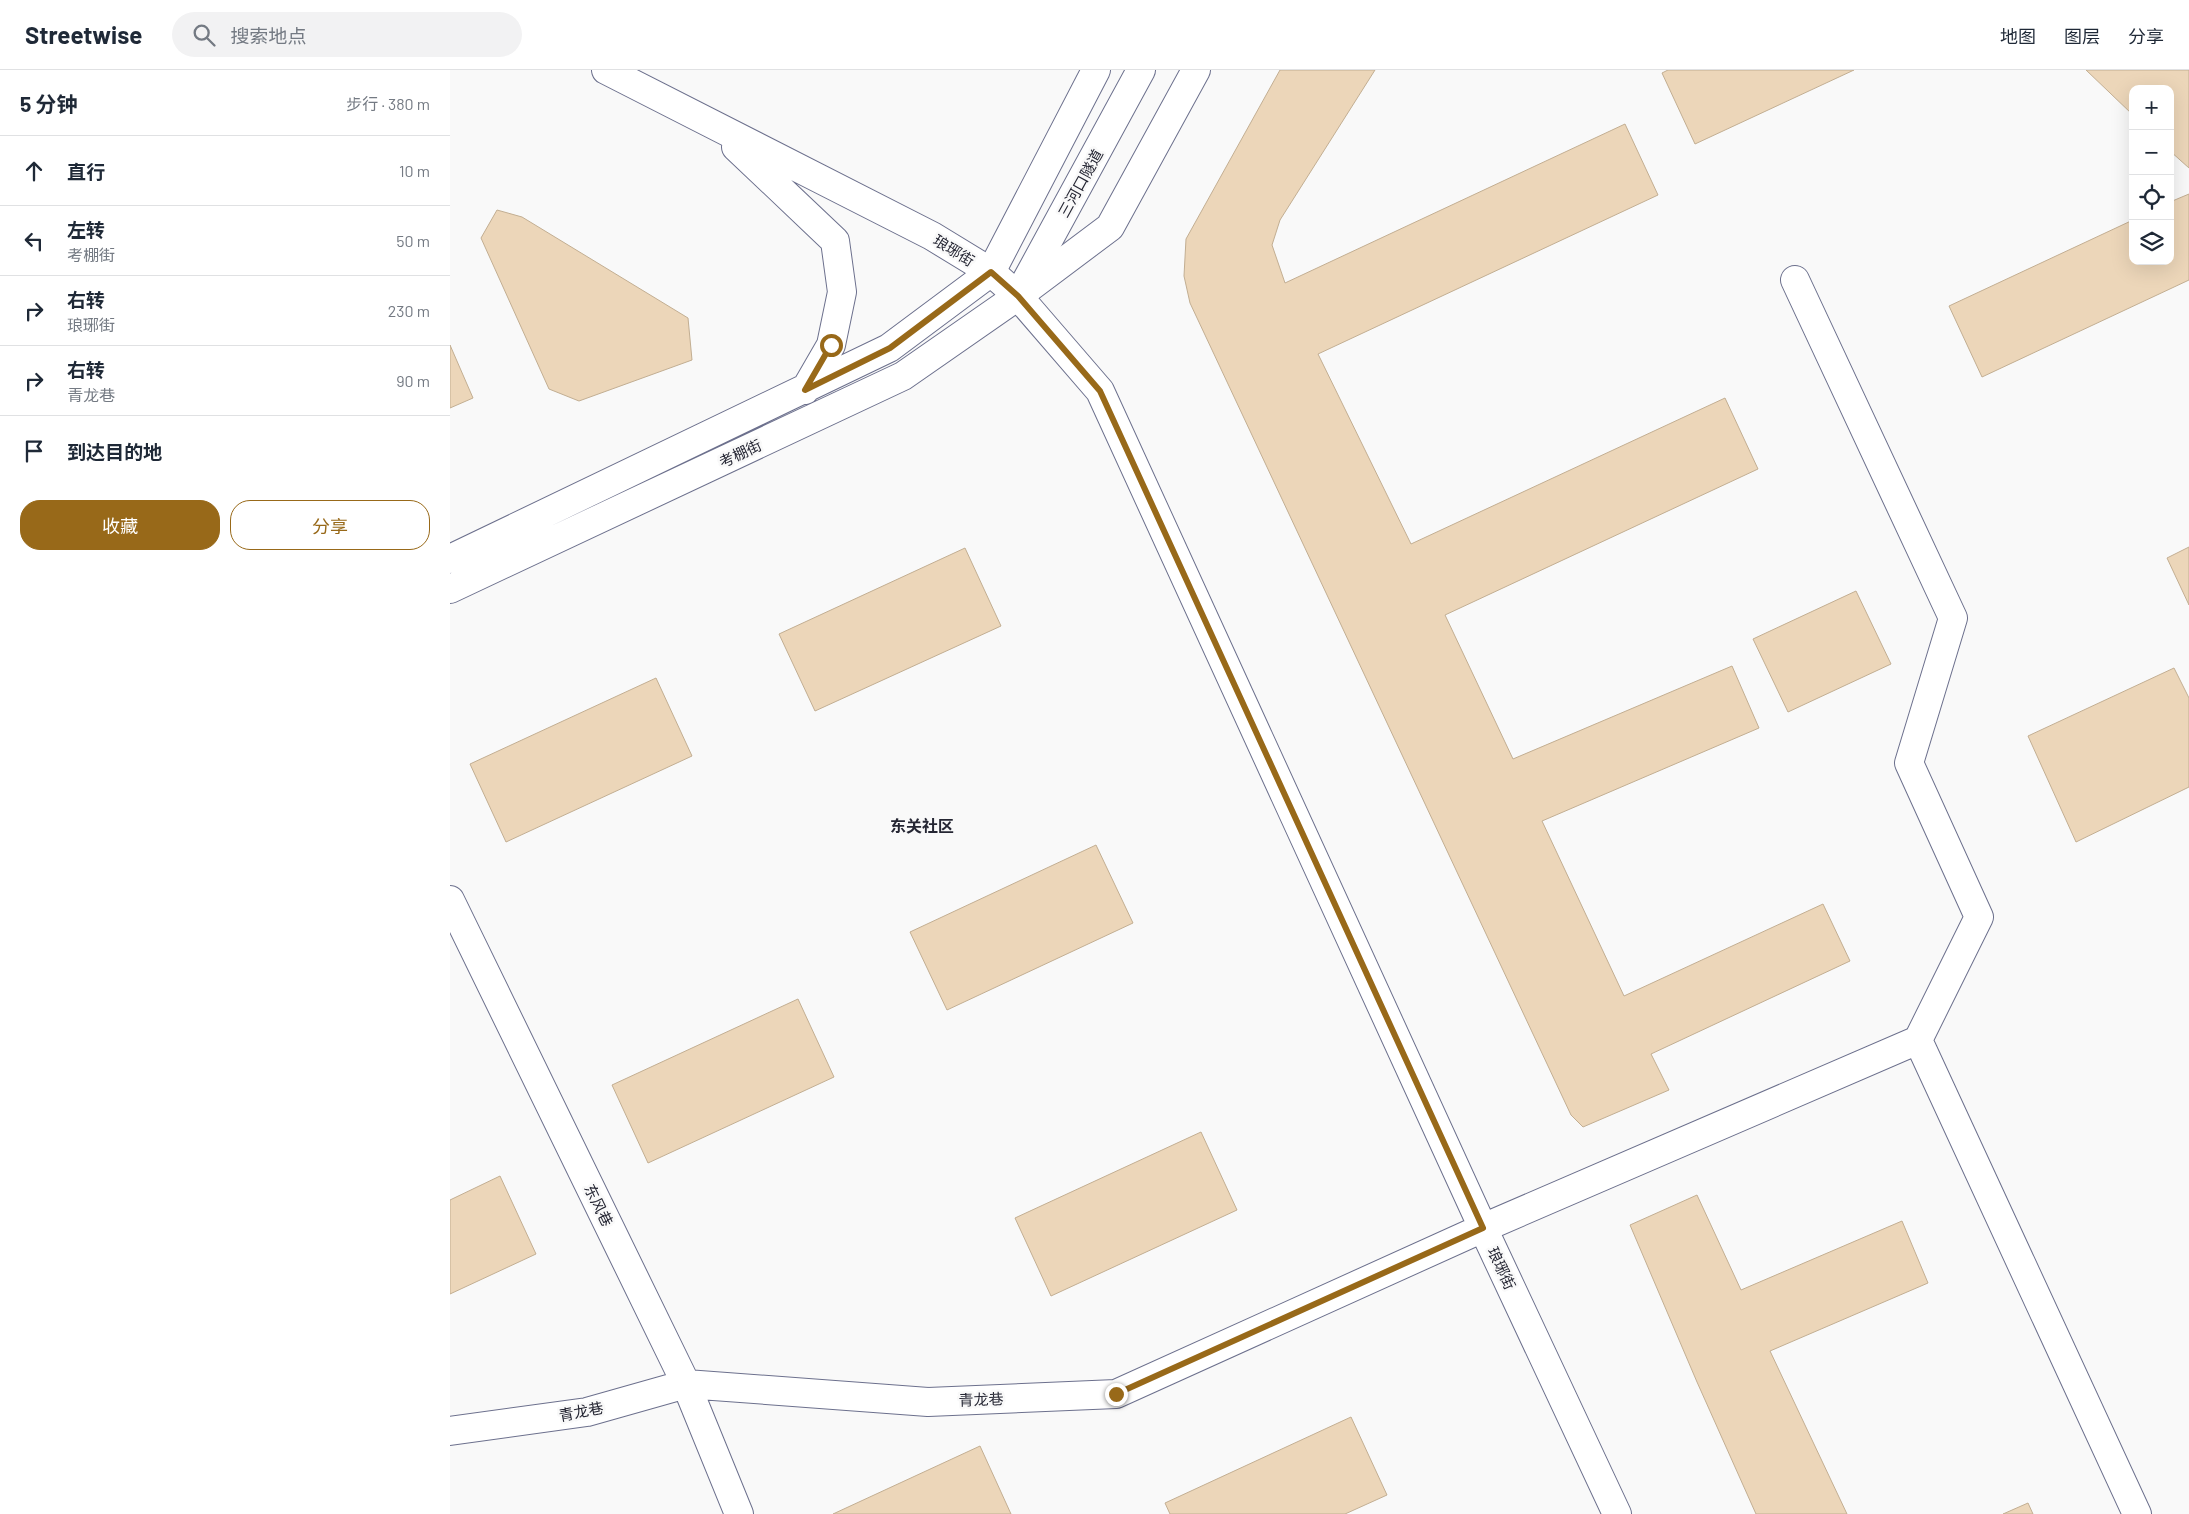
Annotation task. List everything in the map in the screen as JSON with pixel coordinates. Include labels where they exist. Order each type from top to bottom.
[{"type":"street","name":"琅琊街","points":[[606,70],[932,236],[991,272],[1018,296],[1100,391],[1483,1228],[1617,1514]]},
{"type":"street","points":[[991,272],[1096,70]]},
{"type":"street","name":"三河口隧道","points":[[1018,296],[1141,70]]},
{"type":"street","name":"考棚街","points":[[450,589],[903,376],[1018,296],[1110,227],[1196,70]]},
{"type":"street","points":[[715,127],[835,241],[842,292],[831,345],[805,390]]},
{"type":"street","name":"考棚街","points":[[450,559],[890,348],[991,272]]},
{"type":"street","points":[[1795,280],[1953,618],[1909,763],[1979,917],[1918,1040],[2137,1514]]},
{"type":"street","name":"东风巷","points":[[450,900],[686,1384],[739,1514]]},
{"type":"street","name":"青龙巷","points":[[450,1431],[587,1412],[686,1384],[928,1402],[1116,1394],[1483,1228],[1918,1040]]},
{"type":"building","points":[[1280,70],[1375,70],[1280,220],[1272,245],[1285,283],[1625,124],[1658,195],[1318,354],[1411,544],[1725,398],[1758,469],[1445,615],[1513,759],[1732,666],[1759,728],[1542,821],[1624,996],[1823,904],[1850,961],[1651,1054],[1669,1090],[1583,1127],[1571,1115],[1190,303],[1184,276],[1186,239]]},
{"type":"building","points":[[1668,70],[1854,70],[1695,144],[1662,73]]},
{"type":"building","points":[[2086,70],[2189,70],[2189,168],[2174,155],[2174,85],[2129,85],[2129,111]]},
{"type":"building","points":[[2189,194],[2189,280],[1982,377],[1949,306],[2129,222],[2129,265],[2174,265],[2174,200]]},
{"type":"building","points":[[497,210],[522,217],[688,318],[692,360],[579,401],[549,389],[481,238]]},
{"type":"building","points":[[450,345],[473,398],[450,408]]},
{"type":"building","points":[[2189,547],[2189,605],[2167,558]]},
{"type":"building","points":[[965,548],[1001,626],[815,711],[779,634]]},
{"type":"building","points":[[1856,591],[1891,664],[1788,712],[1753,639]]},
{"type":"building","points":[[2174,668],[2189,698],[2189,787],[2076,842],[2028,736]]},
{"type":"building","points":[[656,678],[692,756],[506,842],[470,764]]},
{"type":"building","points":[[1096,845],[1133,923],[947,1010],[910,932]]},
{"type":"building","points":[[798,999],[834,1077],[648,1163],[612,1085]]},
{"type":"building","points":[[1201,1132],[1237,1210],[1051,1296],[1015,1218]]},
{"type":"building","points":[[500,1176],[536,1254],[450,1294],[450,1200]]},
{"type":"building","points":[[1697,1195],[1741,1290],[1902,1221],[1928,1283],[1770,1351],[1847,1514],[1756,1514],[1630,1225]]},
{"type":"building","points":[[1351,1417],[1387,1495],[1345,1514],[1170,1514],[1165,1503]]},
{"type":"building","points":[[980,1446],[1011,1514],[833,1514]]},
{"type":"building","points":[[2028,1503],[2033,1514],[2003,1514]]},
{"type":"district","name":"东关社区","points":[[922,825]]},
{"type":"route","points":[[831,345],[805,390],[890,348],[991,272],[1018,296],[1100,391],[1483,1228],[1116,1394]]}]
